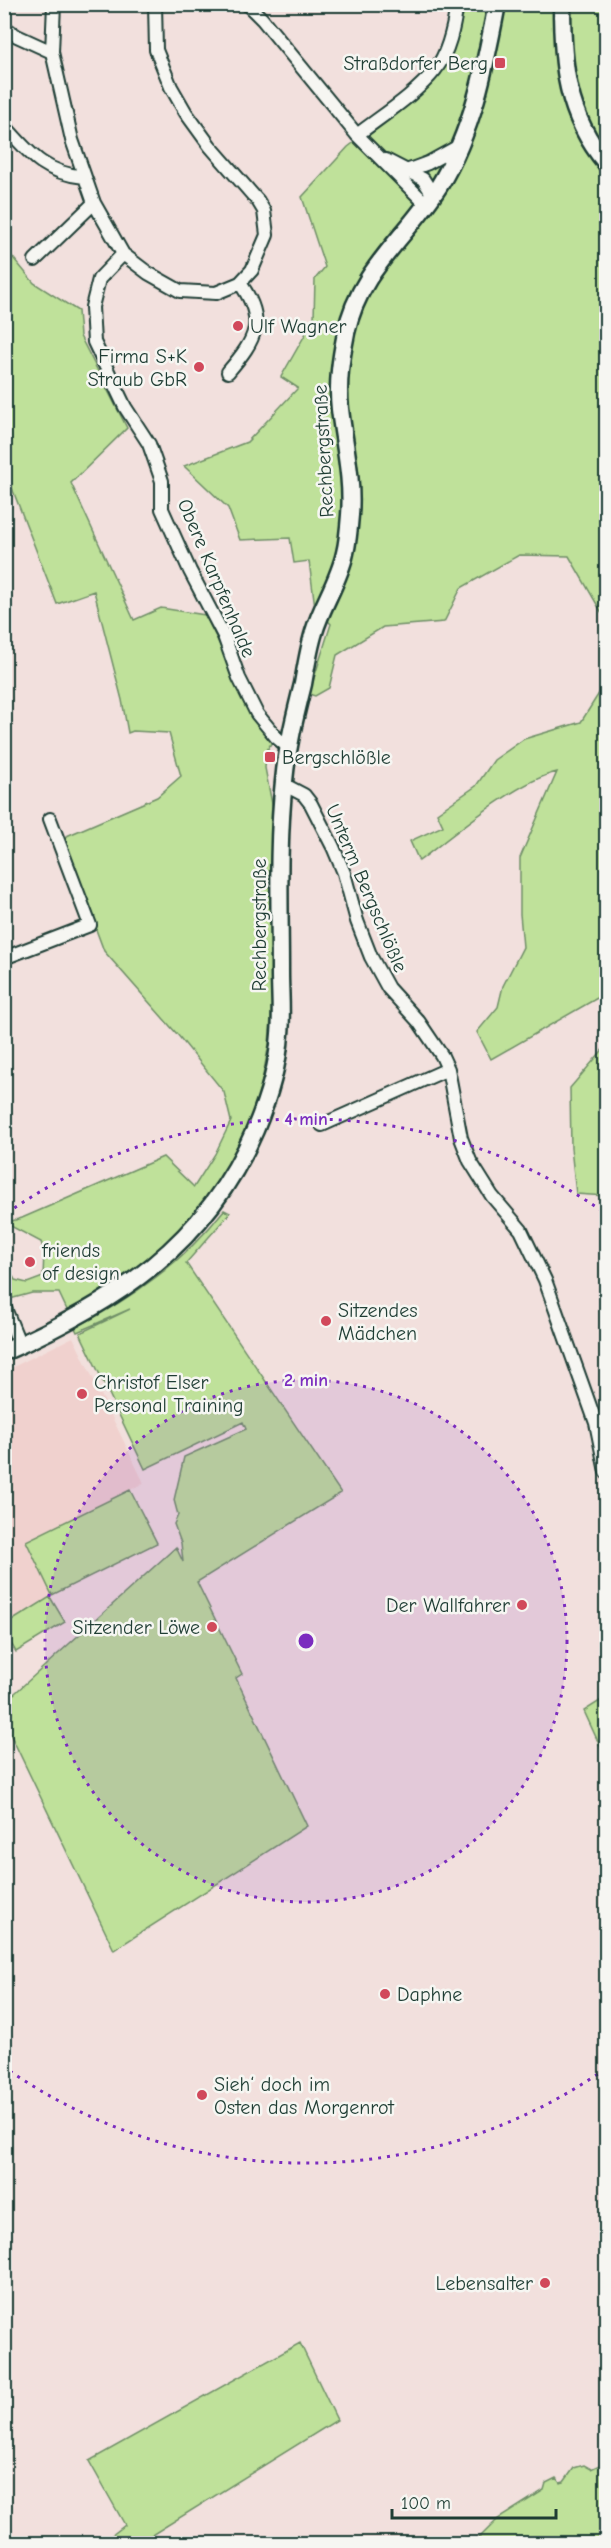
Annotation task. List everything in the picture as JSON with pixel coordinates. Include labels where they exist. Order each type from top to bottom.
[{"type":"main road","name":"Rechbergstraße","points":[[12,1348],[68,1322],[119,1291],[186,1238],[218,1201],[236,1170],[265,1108],[276,1065],[280,1032],[280,851],[283,784],[288,747],[315,630],[345,553],[350,510],[339,380],[352,308],[367,279],[430,199],[459,146],[484,75],[497,4]]},
{"type":"main road","points":[[562,4],[563,60],[567,85],[575,110],[597,152],[606,163]]},
{"type":"street","points":[[54,4],[52,52],[63,108],[94,203],[123,254],[148,273],[180,291],[216,293],[240,283],[252,270],[261,254],[267,235],[264,211],[210,146],[186,113],[171,87],[156,50],[155,4]]},
{"type":"street","points":[[247,4],[262,19],[357,135],[430,199]]},
{"type":"street","points":[[357,135],[414,90],[436,69],[453,33],[457,4]]},
{"type":"street","points":[[4,27],[17,36],[52,52]]},
{"type":"street","points":[[4,125],[32,156],[47,167],[63,175],[84,177]]},
{"type":"street","points":[[409,170],[428,163],[459,146]]},
{"type":"street","points":[[382,158],[423,179],[430,199]]},
{"type":"street","points":[[35,260],[94,203]]},
{"type":"street","name":"Obere Karpfenhalde","points":[[123,254],[99,279],[92,307],[94,342],[125,407],[149,444],[162,481],[162,509],[190,572],[224,636],[239,678],[257,714],[276,737],[288,747]]},
{"type":"street","points":[[228,372],[254,339],[257,323],[253,307],[240,283]]},
{"type":"street","name":"Unterm Bergschlößle","points":[[283,784],[304,795],[311,804],[340,864],[357,921],[371,957],[388,988],[419,1022],[442,1056],[448,1070],[461,1138],[470,1161],[492,1196],[521,1230],[545,1280],[596,1423],[606,1472]]},
{"type":"street","points":[[4,958],[90,925],[50,819]]},
{"type":"street","points":[[322,1125],[448,1070]]},
{"type":"street","points":[[4,1306],[12,1348]]},
{"type":"shaded area","points":[[73,1337],[144,1483],[26,1541],[52,1595],[5,1625],[5,1371]]},
{"type":"green space","points":[[463,5],[605,5],[606,8],[606,620],[569,556],[519,555],[461,588],[444,622],[383,627],[337,655],[329,688],[315,696],[309,694],[331,624],[315,607],[309,561],[294,563],[290,538],[240,540],[228,508],[184,466],[247,442],[298,388],[281,377],[314,319],[315,279],[325,267],[302,197],[348,147],[434,81],[457,37]]},
{"type":"green space","points":[[5,248],[34,283],[78,311],[80,336],[127,428],[71,483],[134,620],[161,608],[205,615],[237,680],[273,740],[266,752],[265,768],[274,814],[272,1003],[269,1044],[257,1107],[225,1178],[162,1251],[101,1294],[68,1312],[59,1293],[32,1293],[6,1300],[4,1259],[15,1280],[27,1283],[43,1277],[44,1251],[41,1242],[5,1223],[22,1218],[163,1157],[194,1187],[215,1154],[231,1121],[224,1092],[104,951],[62,838],[157,797],[181,776],[169,733],[133,731],[128,733],[122,700],[94,591],[57,604],[5,470]]},
{"type":"green space","points":[[606,682],[606,993],[491,1059],[477,1032],[498,1007],[503,986],[523,947],[520,914],[520,858],[557,772],[541,777],[505,797],[419,861],[410,841],[443,826],[437,813],[476,786],[494,760],[524,739],[581,722]]},
{"type":"green space","points":[[606,1046],[606,1196],[576,1194],[571,1148],[570,1088]]},
{"type":"green space","points":[[224,1210],[230,1213],[186,1263],[341,1493],[197,1582],[242,1674],[236,1678],[307,1826],[114,1950],[5,1723],[5,1702],[176,1547],[183,1562],[181,1543],[174,1524],[178,1515],[174,1500],[184,1457],[246,1429],[243,1422],[145,1469],[80,1333],[130,1309],[77,1332],[75,1328],[117,1304],[156,1277],[192,1246]]},
{"type":"green space","points":[[130,1490],[157,1543],[52,1595],[26,1541]]},
{"type":"green space","points":[[50,1597],[65,1622],[16,1652],[5,1633],[5,1625]]},
{"type":"green space","points":[[606,1697],[606,1759],[584,1711]]},
{"type":"green space","points":[[300,2343],[337,2420],[139,2543],[102,2543],[125,2525],[89,2461]]},
{"type":"green space","points":[[606,2462],[606,2543],[474,2543],[498,2519],[544,2490],[546,2483],[556,2478],[560,2483],[564,2482],[574,2468],[584,2465],[591,2469]]},
{"type":"place","name":"Straßdorfer Berg","points":[[500,63]]},
{"type":"place","name":"Ulf Wagner","points":[[238,326]]},
{"type":"place","name":"Firma S+K Straub GbR","points":[[199,367]]},
{"type":"place","name":"Bergschlößle","points":[[270,757]]},
{"type":"place","name":"friends of design","points":[[30,1262]]},
{"type":"place","name":"Sitzendes Mädchen","points":[[326,1321]]},
{"type":"place","name":"Christof Elser Personal Training","points":[[82,1394]]},
{"type":"place","name":"Der Wallfahrer","points":[[522,1605]]},
{"type":"place","name":"Sitzender Löwe","points":[[212,1627]]},
{"type":"place","name":"Daphne","points":[[385,1994]]},
{"type":"place","name":"Sieh‘ doch im Osten das Morgenrot","points":[[202,2095]]},
{"type":"place","name":"Lebensalter","points":[[545,2283]]}]
